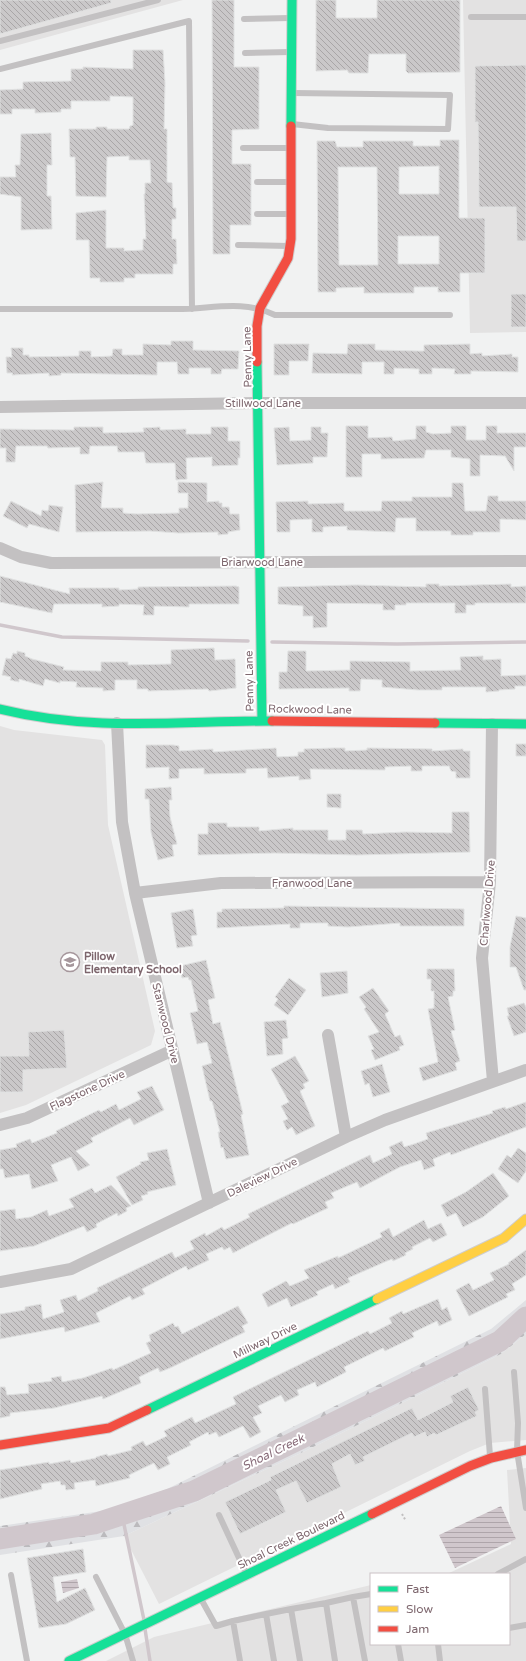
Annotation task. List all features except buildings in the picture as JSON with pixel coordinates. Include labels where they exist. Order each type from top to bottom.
[{"type":"street","name":"Penny Lane","points":[[262,721],[257,326],[260,308],[288,258],[290,246],[292,0]]},
{"type":"street","name":"Stillwood Lane","points":[[0,407],[259,403],[526,402]]},
{"type":"street","name":"Briarwood Lane","points":[[0,548],[21,557],[51,563],[526,561]]},
{"type":"street","name":"Rockwood Lane","points":[[0,709],[21,715],[77,723],[262,721],[526,724]]},
{"type":"street","name":"Stanwood Drive","points":[[117,723],[122,822],[135,893],[209,1203]]},
{"type":"street","name":"Charlwood Drive","points":[[492,724],[490,882],[482,958],[493,1081]]},
{"type":"street","name":"Franwood Lane","points":[[135,893],[221,883],[490,882]]},
{"type":"street","points":[[328,1035],[346,1136]]},
{"type":"street","name":"Flagstone Drive","points":[[0,1125],[27,1118],[173,1050]]},
{"type":"street","name":"Daleview Drive","points":[[0,1282],[71,1269],[346,1136],[385,1120],[526,1070]]},
{"type":"street","name":"Millway Drive","points":[[0,1445],[109,1428],[504,1238],[526,1219]]},
{"type":"street","name":"Shoal Creek Boulevard","points":[[69,1661],[463,1469],[491,1458],[522,1450]]},
{"type":"lane","points":[[0,41],[158,0]]},
{"type":"lane","points":[[471,17],[526,17]]},
{"type":"lane","points":[[244,19],[292,18]]},
{"type":"lane","points":[[0,69],[189,21],[192,309]]},
{"type":"lane","points":[[245,53],[292,52]]},
{"type":"lane","points":[[291,93],[450,95],[448,128],[328,128],[291,124]]},
{"type":"lane","points":[[243,148],[291,148]]},
{"type":"lane","points":[[257,182],[291,182]]},
{"type":"lane","points":[[257,214],[291,214]]},
{"type":"lane","points":[[238,245],[290,246]]},
{"type":"lane","points":[[0,309],[192,309],[229,305],[260,308],[275,315],[450,315]]},
{"type":"lane","points":[[514,1372],[526,1508]]},
{"type":"lane","points":[[485,1389],[491,1458]]},
{"type":"lane","points":[[219,1516],[247,1575]]},
{"type":"lane","points":[[500,1573],[526,1559]]},
{"type":"lane","points":[[11,1575],[27,1661]]},
{"type":"lane","points":[[96,1577],[125,1634],[133,1661]]},
{"type":"lane","points":[[200,1598],[216,1626],[266,1614],[370,1594]]},
{"type":"lane","points":[[353,1597],[365,1661]]},
{"type":"lane","points":[[326,1603],[335,1661]]},
{"type":"lane","points":[[291,1609],[300,1661]]},
{"type":"lane","points":[[266,1614],[274,1661]]},
{"type":"lane","points":[[233,1621],[240,1661]]},
{"type":"lane","points":[[510,1628],[526,1625]]},
{"type":"lane","points":[[398,1645],[401,1661]]},
{"type":"lane","points":[[438,1645],[440,1661]]},
{"type":"shaded area","points":[[0,0],[183,0],[0,50]]},
{"type":"shaded area","points":[[463,0],[526,0],[526,332],[470,333]]},
{"type":"shaded area","name":"Pillow Elementary School","points":[[0,726],[14,730],[102,740],[105,745],[108,825],[155,1031],[151,1045],[26,1105],[0,1113]]},
{"type":"shaded area","points":[[526,1334],[526,1440],[490,1443],[470,1451],[159,1604],[124,1536],[303,1452],[501,1354]]},
{"type":"shaded area","points":[[526,1468],[526,1661],[106,1661],[154,1637],[370,1585],[370,1645],[510,1645],[510,1573],[449,1573],[511,1544],[507,1470]]},
{"type":"shaded area","points":[[501,1506],[516,1539],[455,1568],[439,1535]]},
{"type":"shaded area","points":[[77,1579],[79,1588],[63,1593],[61,1582]]},
{"type":"green space","points":[[526,1300],[526,1334],[501,1354],[303,1452],[124,1536],[0,1555],[0,1526],[108,1510],[167,1489],[491,1329]]},
{"type":"waterway","points":[[0,625],[62,637],[248,641]]},
{"type":"waterway","points":[[272,642],[397,644],[526,642]]},
{"type":"waterway","name":"Shoal Creek","points":[[0,1539],[94,1524],[194,1491],[500,1341],[526,1317]]},
{"type":"waterway","points":[[122,1515],[144,1620]]},
{"type":"waterway","points":[[145,1629],[150,1661]]},
{"type":"traffic: fast","points":[[291,126],[292,0]]},
{"type":"traffic: fast","points":[[257,362],[262,721]]},
{"type":"traffic: fast","points":[[0,709],[69,721],[102,723],[136,724],[272,721]]},
{"type":"traffic: fast","points":[[435,723],[526,724]]},
{"type":"traffic: fast","points":[[147,1410],[377,1299]]},
{"type":"traffic: fast","points":[[69,1661],[372,1514]]},
{"type":"traffic: slow","points":[[377,1299],[504,1238],[526,1219]]},
{"type":"traffic: jam","points":[[257,362],[257,326],[260,308],[288,258],[291,239],[291,126]]},
{"type":"traffic: jam","points":[[272,721],[435,723]]},
{"type":"traffic: jam","points":[[0,1445],[109,1428],[147,1410]]},
{"type":"traffic: jam","points":[[372,1514],[470,1466],[491,1458],[526,1450]]},
{"type":"place","name":"Pillow Elementary School","points":[[70,962]]}]
